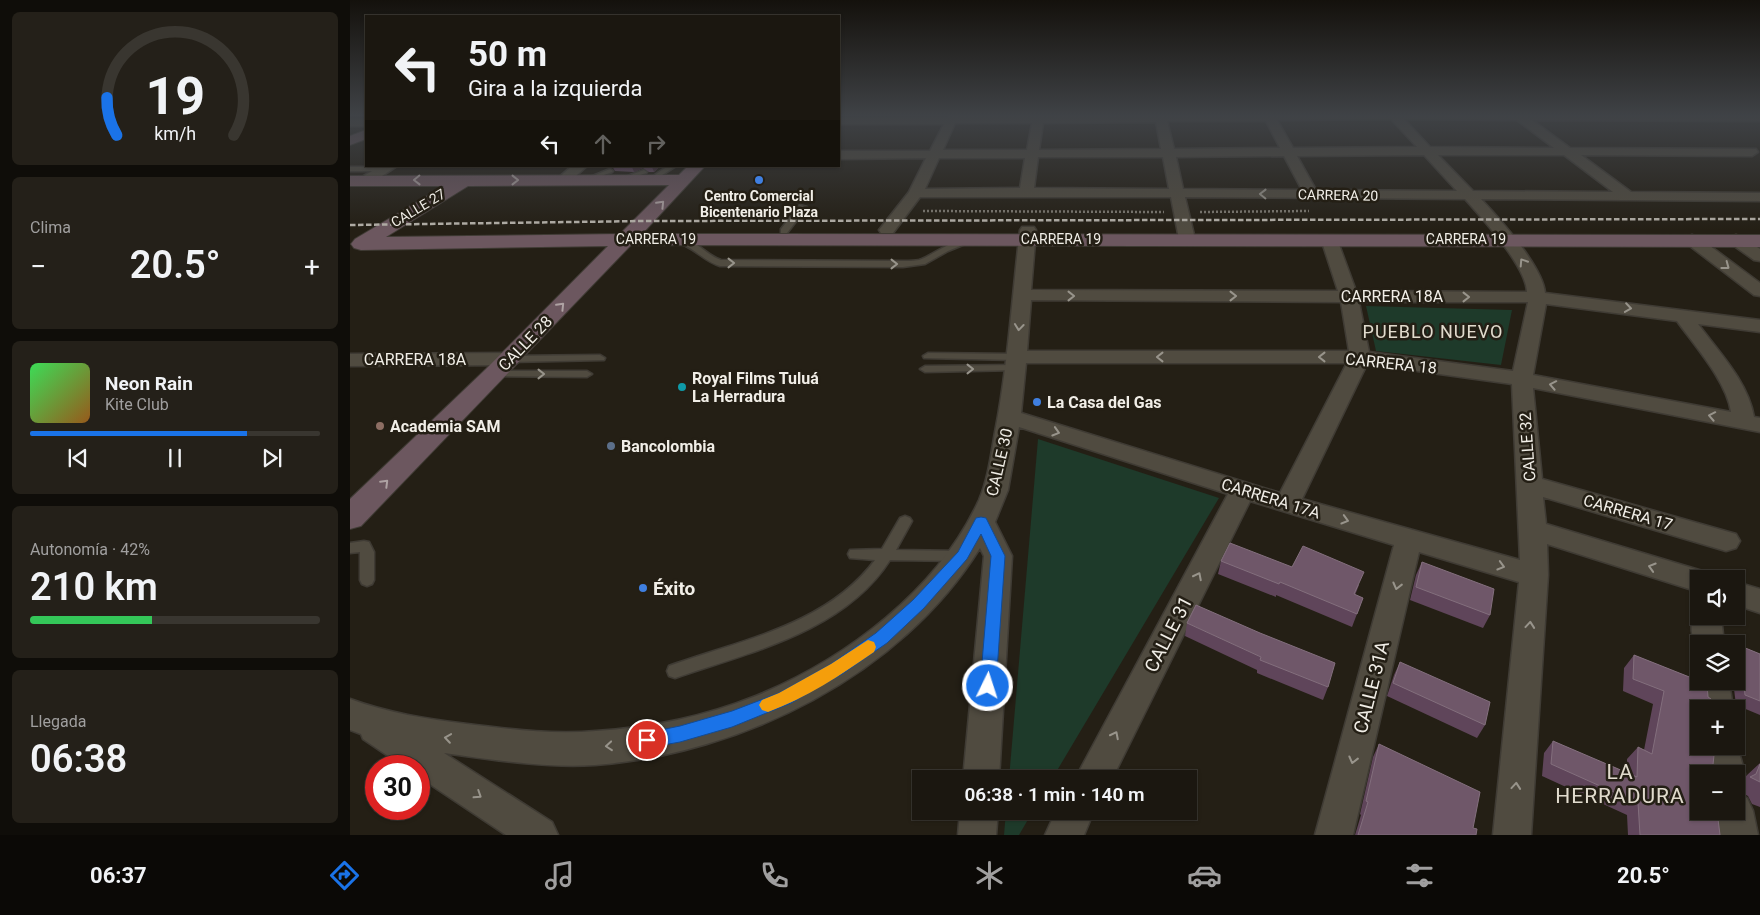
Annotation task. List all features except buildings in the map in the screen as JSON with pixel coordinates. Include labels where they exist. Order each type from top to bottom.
[{"type":"main road","name":"CALLE 28","points":[[350,518],[631,235],[664,173],[692,167]]},
{"type":"main road","points":[[357,181],[477,175],[563,180],[584,173],[614,176],[664,173]]},
{"type":"main road","name":"CALLE 27","points":[[350,263],[372,241],[477,175]]},
{"type":"main road","name":"CARRERA 19","points":[[372,241],[784,231],[887,230],[1028,234],[1184,227],[1692,240],[1760,240]]},
{"type":"main road","name":"CARRERA 19","points":[[1184,227],[1329,239],[1760,232]]},
{"type":"main road","name":"CARRERA 19","points":[[631,235],[673,239],[998,239],[1028,234]]},
{"type":"street","points":[[840,155],[1103,153]]},
{"type":"street","points":[[1168,153],[1184,227]]},
{"type":"street","points":[[1289,153],[1312,194]]},
{"type":"street","name":"CALLE 32","points":[[1430,153],[1505,235],[1530,274],[1536,288],[1537,297],[1522,379],[1533,530],[1534,575],[1512,835]]},
{"type":"street","points":[[1569,153],[1628,196]]},
{"type":"street","points":[[1659,153],[1756,154]]},
{"type":"street","points":[[887,230],[916,193],[935,154]]},
{"type":"street","points":[[1026,192],[1033,154]]},
{"type":"street","points":[[357,181],[388,168]]},
{"type":"street","name":"CARRERA 20","points":[[916,193],[1026,192],[1760,197]]},
{"type":"street","name":"CALLE 30","points":[[357,717],[439,736],[558,750],[614,746],[680,734],[732,719],[785,698],[837,669],[894,627],[925,598],[962,556],[993,497],[1010,417],[1028,234]]},
{"type":"street","points":[[1287,504],[1360,357],[1349,296],[1329,239]]},
{"type":"street","points":[[1692,240],[1760,291]]},
{"type":"street","points":[[1736,240],[1760,256]]},
{"type":"street","name":"CARRERA 18A","points":[[1022,296],[1537,297],[1760,326]]},
{"type":"street","points":[[1683,316],[1730,382],[1752,424]]},
{"type":"street","name":"CARRERA 18","points":[[1015,362],[1360,357],[1522,379],[1752,424]]},
{"type":"street","name":"CARRERA 18A","points":[[350,360],[502,367]]},
{"type":"street","name":"CARRERA 17A","points":[[1010,417],[1287,504],[1534,575]]},
{"type":"street","name":"CARRERA 17","points":[[1530,484],[1726,541]]},
{"type":"street","name":"CALLE 31","points":[[1098,770],[1243,490]]},
{"type":"street","points":[[981,521],[998,556],[982,770]]},
{"type":"street","points":[[1533,530],[1690,578]]},
{"type":"street","name":"CALLE 31A","points":[[1334,835],[1409,539]]},
{"type":"street","points":[[1745,596],[1760,601]]},
{"type":"street","points":[[357,717],[538,835]]},
{"type":"street","points":[[977,835],[978,820]]},
{"type":"street","points":[[1064,835],[1072,820]]},
{"type":"street","points":[[1736,820],[1738,835]]},
{"type":"lane","points":[[350,169],[388,168]]},
{"type":"lane","points":[[784,231],[802,207]]},
{"type":"lane","points":[[928,356],[1015,362]]},
{"type":"lane","points":[[502,367],[600,358]]},
{"type":"lane","points":[[925,369],[1015,362]]},
{"type":"lane","points":[[502,367],[587,374]]},
{"type":"lane","points":[[675,671],[799,627],[846,599],[873,572],[905,521]]},
{"type":"lane","points":[[350,548],[364,546],[367,552],[367,580]]},
{"type":"lane","points":[[855,554],[962,556]]},
{"type":"path","points":[[923,211],[1184,227],[1311,210]]},
{"type":"green space","points":[[1366,306],[1512,310],[1501,365],[1376,351]]},
{"type":"green space","points":[[1038,439],[1219,498],[1057,770],[1010,770]]},
{"type":"green space","points":[[1005,820],[1028,820],[1019,835],[1004,835]]},
{"type":"railway","points":[[350,225],[644,221],[1760,219]]},
{"type":"slow traffic","points":[[768,705],[785,698],[837,669],[868,647]]},
{"type":"place","name":"Centro Comercial Bicentenario Plaza","points":[[759,180]]},
{"type":"place","name":"Royal Films Tuluá La Herradura","points":[[682,387]]},
{"type":"place","name":"La Casa del Gas","points":[[1037,402]]},
{"type":"place","name":"Academia SAM","points":[[380,426]]},
{"type":"place","name":"Bancolombia","points":[[611,446]]},
{"type":"place","name":"Éxito","points":[[643,588]]},
{"type":"district","name":"PUEBLO NUEVO","points":[[1433,332]]},
{"type":"district","name":"LA HERRADURA","points":[[1620,784]]},
{"type":"route","points":[[647,740],[680,734],[732,719],[785,698],[837,669],[881,638],[919,604],[962,556],[981,521],[998,556],[988,686]]}]
